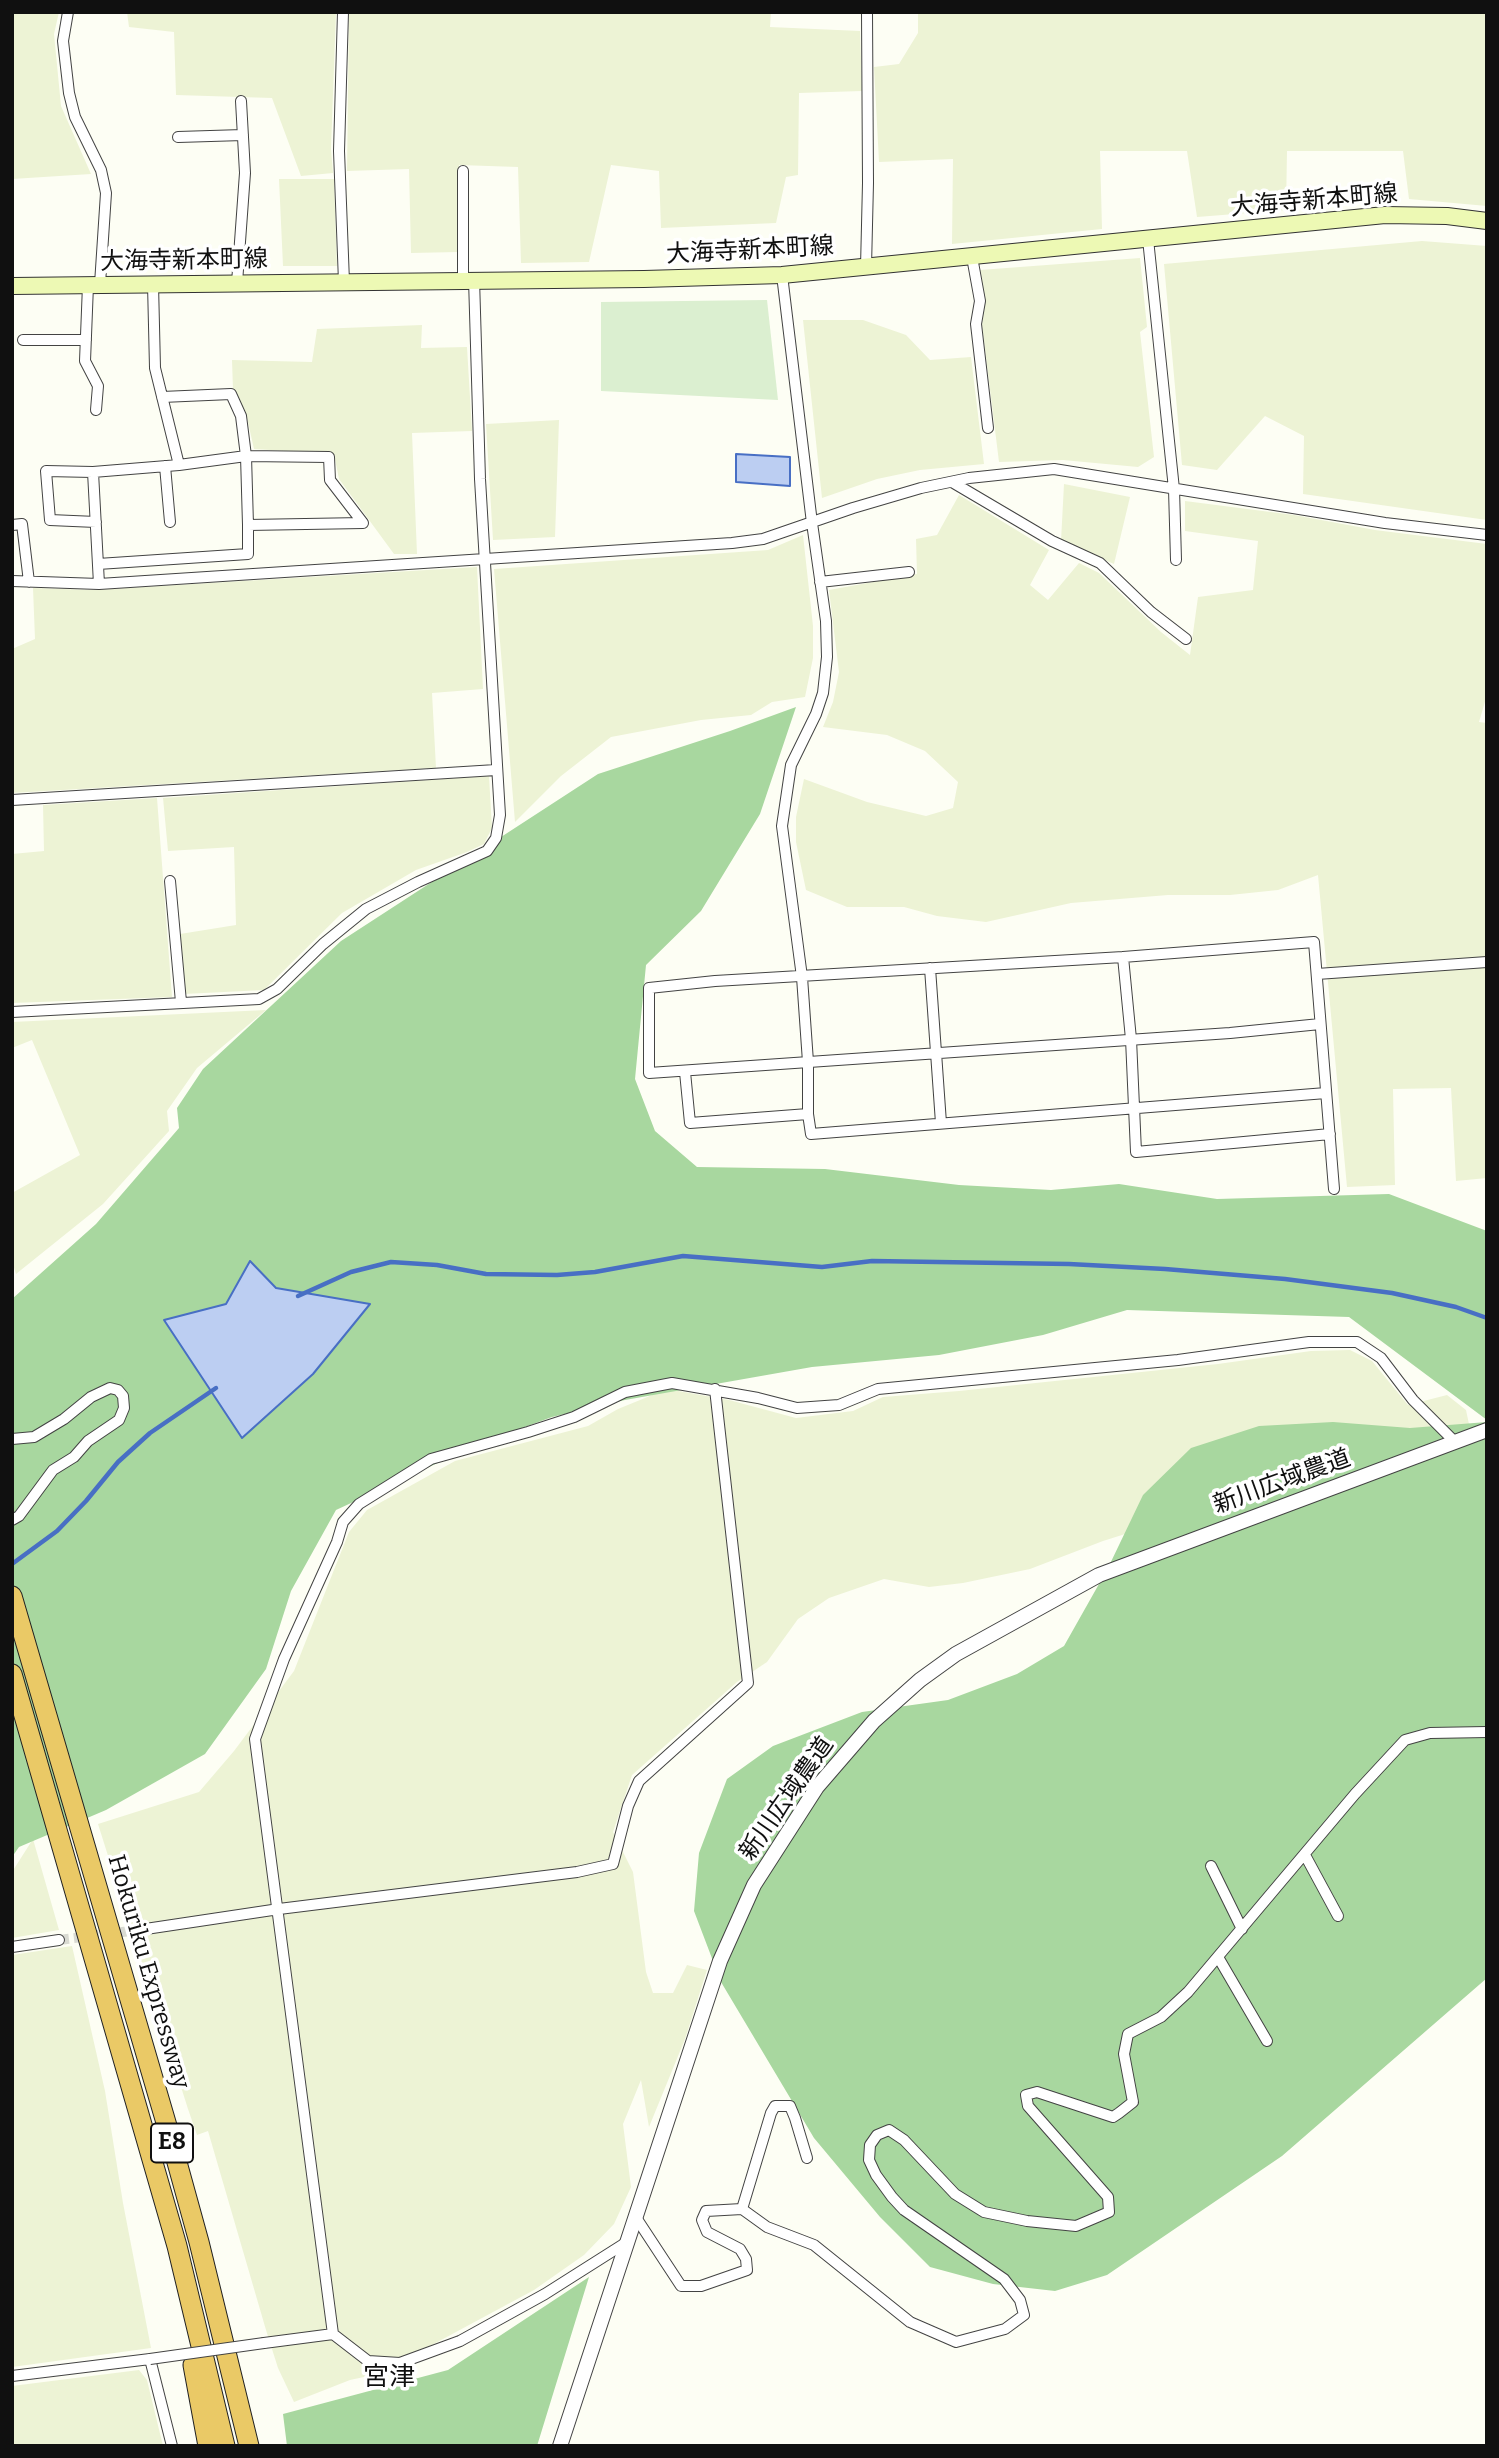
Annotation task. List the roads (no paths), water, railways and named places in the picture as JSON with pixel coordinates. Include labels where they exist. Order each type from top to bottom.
[{"type":"highway","name":"Hokuriku Expressway","points":[[12,1596],[196,2229],[248,2446]]},
{"type":"highway","name":"Hokuriku Expressway","points":[[12,1674],[177,2246],[225,2446]]},
{"type":"highway","points":[[108,2003],[178,2294],[208,2446]]},
{"type":"main road","name":"大海寺新本町線","points":[[12,286],[782,275],[1385,215],[1447,216],[1487,221]]},
{"type":"street","points":[[68,12],[63,41],[69,93],[75,117],[101,170],[106,193],[85,361],[98,386],[96,410]]},
{"type":"street","points":[[343,12],[339,151],[344,282]]},
{"type":"street","points":[[866,267],[867,12]]},
{"type":"street","points":[[237,283],[244,173],[241,101]]},
{"type":"street","points":[[178,137],[243,135]]},
{"type":"street","points":[[12,1012],[259,999],[277,989],[323,944],[366,909],[487,851],[496,838],[500,816],[463,171]]},
{"type":"street","points":[[1148,239],[1174,489],[1176,561]]},
{"type":"street","points":[[972,257],[980,300],[976,324],[988,428]]},
{"type":"street","points":[[782,275],[826,621],[827,657],[823,693],[792,765],[782,825],[802,977],[811,1134],[1326,1093]]},
{"type":"street","points":[[153,284],[155,368],[179,465]]},
{"type":"street","points":[[23,341],[86,340]]},
{"type":"street","points":[[98,564],[248,554],[246,456],[240,415],[231,394],[162,397]]},
{"type":"street","points":[[96,523],[50,520],[46,471],[93,472],[246,456],[329,457],[330,480],[363,523],[248,525]]},
{"type":"street","points":[[165,466],[170,522]]},
{"type":"street","points":[[12,581],[99,584],[763,539],[853,508],[951,482],[1054,469],[1385,523],[1487,535]]},
{"type":"street","points":[[93,472],[99,584]]},
{"type":"street","points":[[951,482],[1052,541],[1100,563],[1151,612],[1186,639]]},
{"type":"street","points":[[12,525],[22,524],[29,582]]},
{"type":"street","points":[[820,582],[909,572]]},
{"type":"street","points":[[12,800],[496,770]]},
{"type":"street","points":[[170,881],[181,1002]]},
{"type":"street","points":[[1320,1024],[1131,1040],[649,1073],[649,988],[715,981],[1124,957],[1314,942],[1334,1189]]},
{"type":"street","points":[[1124,957],[1136,1152],[1330,1135]]},
{"type":"street","points":[[1317,974],[1487,962]]},
{"type":"street","points":[[930,968],[941,1123]]},
{"type":"street","points":[[685,1072],[690,1124],[808,1114]]},
{"type":"street","points":[[333,2334],[255,1739],[284,1659],[337,1542],[343,1522],[359,1504],[431,1459],[574,1417],[625,1392],[672,1383],[715,1389],[797,1408],[839,1405],[878,1389],[1178,1360],[1308,1342],[1357,1342],[1381,1358],[1413,1400],[1455,1442]]},
{"type":"street","points":[[12,1440],[34,1437],[64,1419],[91,1396],[110,1388],[118,1390],[123,1396],[124,1408],[119,1420],[88,1441],[74,1457],[53,1470],[19,1516],[12,1520]]},
{"type":"street","points":[[139,1930],[279,1909],[577,1872],[613,1864],[628,1806],[639,1781],[748,1683],[715,1389]]},
{"type":"street","name":"新川広域農道","points":[[560,2446],[720,1961],[754,1885],[817,1787],[874,1721],[920,1680],[956,1654],[1099,1575],[1487,1430]]},
{"type":"street","points":[[635,2216],[681,2286],[701,2286],[747,2270],[746,2259],[740,2249],[707,2232],[702,2220],[706,2211],[742,2209],[767,2227],[814,2245],[910,2322],[956,2342],[1005,2329],[1024,2315],[1020,2300],[1004,2279],[904,2210],[876,2175],[869,2160],[870,2145],[877,2135],[889,2130],[904,2140],[955,2194],[984,2212],[1027,2221],[1076,2226],[1109,2212],[1108,2197],[1028,2106],[1026,2095],[1037,2092],[1113,2117],[1133,2102],[1124,2054],[1128,2034],[1161,2017],[1188,1992],[1355,1794],[1405,1740],[1430,1733],[1487,1732]]},
{"type":"street","points":[[1306,1854],[1338,1916]]},
{"type":"street","points":[[1211,1866],[1242,1929]]},
{"type":"street","points":[[12,1947],[59,1940]]},
{"type":"street","points":[[1218,1957],[1268,2041]]},
{"type":"street","points":[[742,2209],[775,2106],[790,2106],[807,2158]]},
{"type":"street","points":[[12,2376],[333,2334],[368,2361],[400,2364],[460,2341],[545,2294],[627,2242]]},
{"type":"street","points":[[150,2359],[172,2446]]},
{"type":"water","points":[[736,454],[790,457],[790,486],[736,482]]},
{"type":"water","points":[[250,1261],[276,1288],[370,1304],[313,1374],[242,1438],[164,1320],[226,1304]]},
{"type":"waterway","points":[[298,1296],[351,1272],[391,1262],[437,1265],[486,1274],[557,1275],[595,1272],[683,1256],[822,1267],[872,1261],[1069,1264],[1165,1269],[1285,1279],[1392,1293],[1456,1307],[1487,1318]]},
{"type":"waterway","points":[[12,1564],[57,1531],[118,1462],[150,1433],[216,1388]]},
{"type":"tunnel","points":[[59,1940],[139,1930]]},
{"type":"district","name":"宮津","points":[[389,2378]]}]
